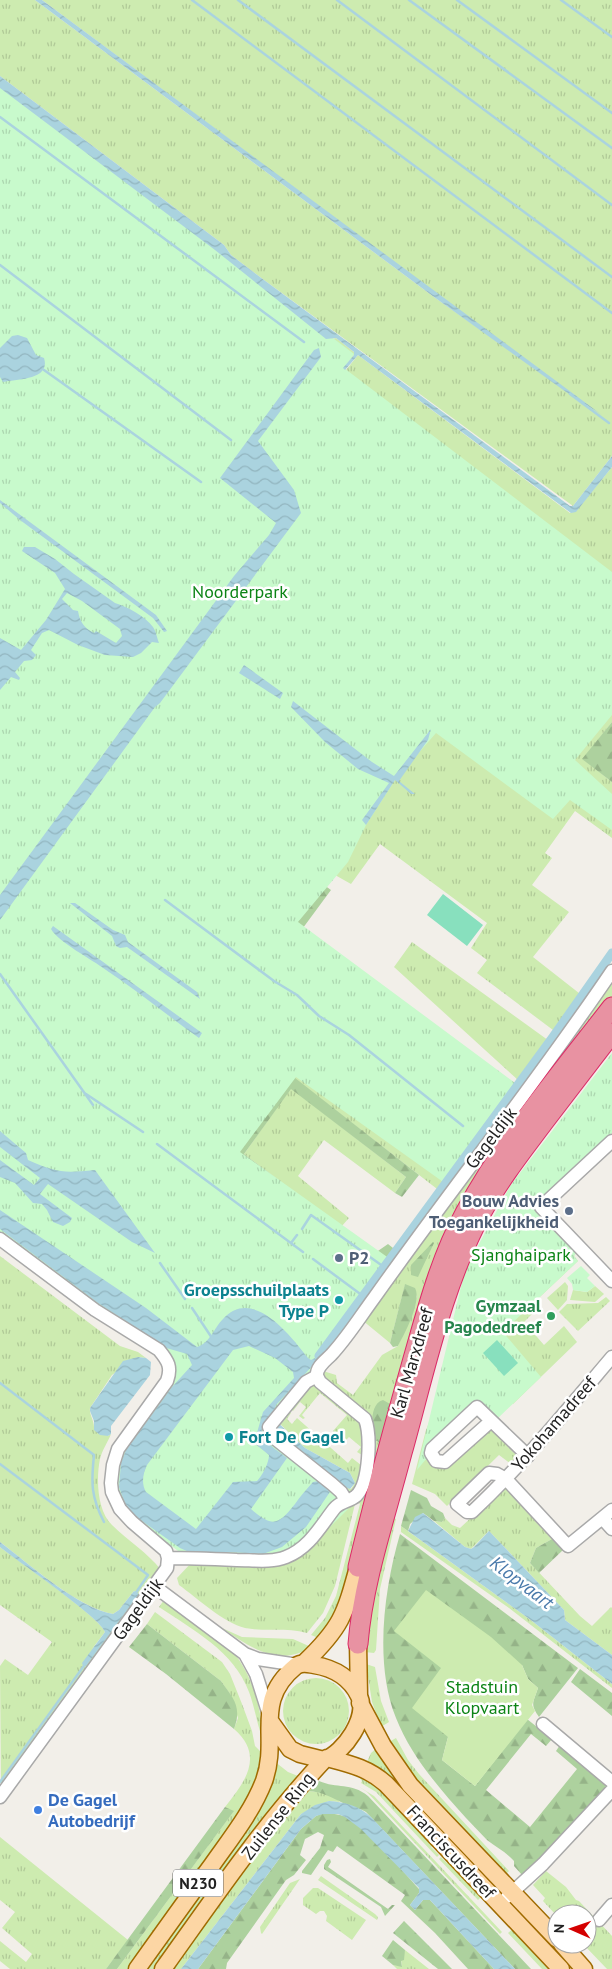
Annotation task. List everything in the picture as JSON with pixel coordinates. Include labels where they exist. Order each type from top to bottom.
[{"type":"highway","name":"Karl Marxdreef","points":[[358,1567],[389,1442],[429,1302],[445,1254],[464,1213],[495,1163],[612,1007]]},
{"type":"highway","name":"Karl Marxdreef","points":[[358,1644],[367,1590],[384,1519],[438,1322],[456,1270],[483,1210],[505,1174],[612,1033]]},
{"type":"main road","name":"Karl Marxdreef","points":[[301,1664],[323,1645],[337,1627],[350,1599],[358,1567]]},
{"type":"main road","name":"Karl Marxdreef","points":[[358,1644],[360,1700]]},
{"type":"main road","points":[[301,1664],[334,1670],[347,1680],[360,1700]]},
{"type":"main road","name":"N230","points":[[270,1718],[274,1691],[279,1683],[301,1664]]},
{"type":"main road","name":"N230","points":[[325,1759],[349,1740],[353,1734],[359,1719],[360,1700]]},
{"type":"main road","name":"Franciscusdreef","points":[[360,1700],[383,1746],[410,1785],[506,1898],[561,1969]]},
{"type":"main road","points":[[270,1718],[290,1749],[300,1754],[325,1759]]},
{"type":"main road","name":"Zuilense Ring","points":[[137,1969],[234,1834],[254,1802],[268,1764],[270,1718]]},
{"type":"main road","name":"Franciscusdreef","points":[[325,1759],[353,1765],[376,1776],[506,1898],[527,1906],[547,1928]]},
{"type":"main road","name":"Zuilense Ring","points":[[162,1969],[278,1812],[304,1779],[325,1759]]},
{"type":"main road","points":[[571,1954],[584,1969]]},
{"type":"street","name":"Gageldijk","points":[[0,1797],[167,1568],[168,1558],[266,1560],[286,1557],[302,1549],[336,1507],[346,1500],[354,1498],[362,1488],[367,1457],[367,1425],[365,1419],[320,1382],[317,1376],[319,1368],[337,1349],[612,971]]},
{"type":"street","points":[[612,1141],[541,1207],[612,1281]]},
{"type":"street","points":[[0,1239],[94,1310],[159,1350],[167,1359],[170,1369],[167,1380],[118,1449],[112,1465],[112,1492],[120,1509],[132,1522],[166,1551],[168,1558]]},
{"type":"street","name":"Yokohamadreef","points":[[608,1514],[568,1546],[506,1479],[607,1372],[612,1356]]},
{"type":"street","name":"Gageldijk","points":[[317,1376],[306,1382],[272,1423],[273,1437],[330,1482],[341,1492],[346,1500]]},
{"type":"street","points":[[491,1421],[445,1462],[436,1461],[431,1453],[432,1449],[477,1407],[528,1456]]},
{"type":"street","points":[[608,1514],[612,1529]]},
{"type":"street","points":[[154,1586],[245,1654],[258,1659],[301,1664]]},
{"type":"street","points":[[245,1654],[256,1674],[270,1718]]},
{"type":"street","points":[[543,1724],[612,1782]]},
{"type":"street","points":[[506,1898],[543,1864],[612,1790]]},
{"type":"street","points":[[599,1920],[612,1905]]},
{"type":"green space","points":[[0,0],[35,0],[434,297],[592,409],[42,0],[612,0],[612,456],[573,506],[264,280],[231,255],[224,245],[0,76]]},
{"type":"green space","name":"Noorderpark","points":[[0,87],[354,354],[344,368],[612,572],[612,715],[575,760],[612,794],[612,830],[570,800],[553,819],[436,733],[395,780],[366,825],[348,862],[298,922],[526,1091],[453,1189],[296,1077],[240,1152],[397,1264],[323,1372],[275,1431],[359,1498],[319,1538],[288,1564],[261,1567],[195,1564],[134,1517],[124,1506],[117,1488],[120,1455],[174,1369],[97,1306],[0,1232]]},
{"type":"green space","name":"Noorderpark","points":[[0,88],[328,340],[336,338],[354,352],[354,355],[343,368],[346,370],[358,355],[570,513],[576,511],[612,467],[612,722],[583,759],[612,782],[612,804],[280,563],[612,812],[612,838],[575,811],[545,853],[552,858],[532,885],[569,912],[533,957],[584,997],[557,1033],[477,973],[487,960],[471,948],[487,923],[380,844],[351,884],[335,875],[293,927],[510,1100],[441,1192],[290,1075],[214,1150],[285,1055],[455,1135],[0,920]]},
{"type":"green space","points":[[612,722],[612,782],[582,759]]},
{"type":"green space","points":[[324,885],[331,890],[300,932],[293,927]]},
{"type":"green space","points":[[443,894],[483,925],[467,946],[427,915]]},
{"type":"green space","points":[[412,942],[552,1043],[523,1082],[518,1080],[394,967]]},
{"type":"green space","points":[[612,976],[612,998],[503,1142],[436,1257],[424,1287],[392,1405],[372,1426],[323,1378],[323,1371],[336,1375],[337,1383],[353,1395],[382,1355],[398,1346],[417,1296],[405,1285],[390,1343],[362,1320]]},
{"type":"green space","name":"Sjanghaipark","points":[[612,1053],[612,1133],[543,1197],[535,1207],[576,1253],[574,1256],[578,1261],[502,1331],[541,1377],[496,1420],[475,1400],[417,1470],[465,1270],[510,1186]]},
{"type":"green space","points":[[290,1074],[419,1175],[402,1197],[395,1193],[406,1177],[291,1089],[244,1154],[375,1253],[388,1244],[398,1252],[385,1270],[231,1153]]},
{"type":"green space","points":[[291,1088],[406,1177],[395,1193],[324,1140],[298,1176],[349,1218],[341,1227],[244,1154]]},
{"type":"green space","points":[[433,1242],[418,1277],[411,1275],[411,1265]]},
{"type":"green space","points":[[568,1242],[576,1253],[574,1256],[578,1261],[530,1306],[535,1311],[524,1322],[544,1345],[564,1326],[577,1342],[513,1404],[471,1361],[436,1437],[436,1464],[489,1427],[519,1458],[511,1464],[499,1455],[447,1506],[435,1494],[412,1484],[426,1430],[498,1247]]},
{"type":"green space","points":[[0,1256],[120,1346],[138,1352],[146,1358],[138,1357],[112,1375],[90,1410],[94,1427],[108,1436],[111,1434],[101,1456],[99,1467],[98,1485],[103,1511],[112,1525],[161,1570],[90,1667],[86,1667],[1,1789],[0,1666],[5,1659],[28,1675],[52,1642],[0,1605],[0,1547],[75,1603],[100,1625],[105,1632],[92,1649],[113,1627],[138,1594],[134,1591],[119,1610],[113,1614],[99,1610],[54,1584],[0,1542]]},
{"type":"green space","points":[[581,1266],[590,1275],[587,1278],[595,1286],[587,1292],[573,1290],[572,1284],[567,1278]]},
{"type":"green space","points":[[565,1282],[568,1286],[567,1300],[558,1310],[547,1298]]},
{"type":"green space","points":[[405,1284],[415,1288],[417,1294],[415,1309],[398,1346],[393,1347],[390,1343]]},
{"type":"green space","points":[[595,1286],[604,1294],[595,1302],[570,1300],[573,1290],[587,1292]]},
{"type":"green space","points":[[606,1297],[610,1301],[578,1331],[559,1312],[567,1304],[598,1303]]},
{"type":"green space","points":[[497,1340],[518,1363],[504,1376],[483,1353]]},
{"type":"green space","points":[[314,1383],[362,1422],[362,1455],[357,1452],[361,1447],[349,1437],[345,1441],[333,1431],[347,1415],[320,1393],[302,1415],[305,1418],[303,1419],[299,1416],[306,1407],[300,1402],[293,1411],[289,1407],[308,1385]]},
{"type":"green space","points":[[383,1400],[392,1405],[381,1445],[373,1440],[372,1423],[375,1406]]},
{"type":"green space","points":[[287,1409],[291,1413],[287,1419],[292,1424],[297,1418],[348,1463],[352,1458],[361,1465],[362,1469],[353,1495],[333,1482],[351,1489],[355,1483],[350,1473],[305,1448],[277,1421]]},
{"type":"green space","points":[[373,1440],[381,1445],[340,1608],[321,1639],[311,1635],[325,1618],[336,1596],[360,1504],[357,1501]]},
{"type":"green space","points":[[504,1487],[552,1539],[536,1548],[530,1563],[580,1616],[592,1626],[612,1608],[612,1655],[565,1620],[564,1610],[489,1531],[471,1549],[465,1547],[434,1521],[442,1522],[445,1518],[452,1525],[460,1528]]},
{"type":"green space","points":[[411,1490],[427,1498],[431,1506],[443,1513],[445,1518],[442,1522],[434,1521],[423,1513],[410,1524],[408,1531],[401,1526]]},
{"type":"green space","points":[[355,1504],[335,1586],[323,1613],[307,1633],[291,1630],[253,1629],[237,1625],[211,1610],[179,1585],[177,1578],[192,1562]]},
{"type":"green space","points":[[392,1517],[396,1519],[380,1589],[376,1650],[374,1653],[365,1652],[371,1606]]},
{"type":"green space","points":[[401,1526],[532,1621],[612,1684],[612,1688],[509,1608],[401,1532]]},
{"type":"green space","points":[[400,1534],[578,1668],[539,1717],[533,1703],[538,1688],[528,1679],[522,1665],[441,1668],[448,1737],[442,1760],[475,1786],[527,1719],[552,1739],[546,1746],[531,1734],[486,1790],[530,1827],[577,1769],[556,1751],[560,1745],[607,1787],[551,1850],[522,1875],[514,1866],[514,1861],[487,1840],[436,1783],[409,1745],[396,1718],[389,1697],[383,1651],[386,1602],[394,1555]]},
{"type":"green space","points":[[552,1539],[563,1550],[539,1573],[530,1563],[536,1548]]},
{"type":"green space","name":"Stadstuin Klopvaart","points":[[426,1590],[491,1637],[522,1665],[528,1679],[538,1688],[532,1705],[535,1711],[475,1786],[442,1760],[448,1737],[412,1708],[441,1668],[394,1631]]},
{"type":"green space","points":[[164,1600],[231,1649],[239,1659],[255,1692],[263,1740],[249,1692],[233,1665],[211,1643],[159,1607]]},
{"type":"green space","points":[[155,1612],[222,1662],[230,1674],[242,1704],[252,1731],[255,1746],[263,1754],[259,1777],[251,1796],[129,1969],[117,1969],[233,1812],[225,1807],[239,1788],[249,1769],[248,1749],[243,1739],[234,1729],[238,1718],[230,1694],[221,1681],[147,1624]]},
{"type":"green space","points":[[147,1624],[221,1681],[230,1693],[237,1709],[234,1729],[129,1647]]},
{"type":"green space","points":[[222,1628],[242,1637],[293,1639],[311,1647],[287,1656],[276,1655],[254,1648]]},
{"type":"green space","points":[[366,1664],[375,1667],[381,1701],[389,1722],[381,1727],[372,1702]]},
{"type":"green space","points":[[580,1669],[612,1693],[612,1716],[571,1682]]},
{"type":"green space","points":[[316,1678],[329,1680],[339,1688],[347,1698],[349,1711],[347,1724],[339,1734],[329,1742],[316,1744],[303,1742],[293,1734],[285,1724],[283,1711],[285,1698],[293,1688],[303,1680]]},
{"type":"green space","points":[[396,1738],[408,1760],[419,1774],[509,1871],[503,1877],[425,1793],[387,1743]]},
{"type":"green space","points":[[378,1747],[454,1840],[435,1826],[366,1764],[371,1753]]},
{"type":"green space","points":[[274,1761],[288,1772],[298,1776],[157,1969],[145,1969]]},
{"type":"green space","points":[[361,1773],[368,1777],[433,1845],[431,1847],[439,1855],[437,1857],[376,1792],[361,1783],[362,1781],[359,1777]]},
{"type":"green space","points":[[319,1781],[350,1787],[368,1796],[531,1969],[515,1969],[366,1812],[325,1794],[309,1791]]},
{"type":"green space","points":[[358,1786],[374,1796],[502,1932],[500,1934],[367,1792]]},
{"type":"green space","points":[[309,1791],[325,1794],[340,1802],[329,1801],[301,1814],[181,1969],[170,1969],[293,1808]]},
{"type":"green space","points":[[225,1807],[234,1811],[117,1969],[106,1969]]},
{"type":"green space","points":[[323,1813],[346,1817],[363,1830],[419,1889],[419,1893],[410,1905],[415,1910],[423,1900],[430,1900],[494,1969],[468,1969],[435,1933],[401,1901],[405,1895],[337,1846],[333,1852],[328,1850],[311,1875],[302,1873],[320,1848],[324,1835],[318,1832],[305,1839],[300,1855],[306,1860],[294,1875],[286,1880],[227,1963],[226,1969],[198,1969],[301,1829],[316,1816]]},
{"type":"green space","points":[[0,1837],[128,1940],[106,1969],[10,1969],[0,1961],[0,1941],[26,1962],[32,1954],[2,1928],[15,1912],[0,1900]]},
{"type":"green space","points":[[441,1857],[484,1894],[478,1900],[439,1859]]},
{"type":"green space","points":[[330,1859],[331,1862],[328,1867],[388,1909],[395,1905],[385,1916],[381,1907],[324,1869],[327,1860]]},
{"type":"green space","points":[[546,1871],[566,1887],[576,1900],[582,1904],[547,1905],[543,1901],[545,1898],[533,1885]]},
{"type":"green space","points":[[321,1876],[375,1914],[378,1917],[377,1920],[318,1880]]},
{"type":"green space","points":[[300,1879],[262,1934],[260,1927],[290,1883]]},
{"type":"green space","points":[[313,1888],[318,1888],[366,1920],[352,1940],[326,1921],[327,1916],[324,1911],[316,1914],[303,1905],[303,1898]]},
{"type":"green space","points":[[597,1920],[612,1936],[612,1969],[607,1969],[593,1954],[597,1954]]},
{"type":"green space","points":[[404,1921],[452,1969],[438,1969],[393,1933]]},
{"type":"green space","points":[[515,1927],[555,1969],[542,1969],[508,1933]]},
{"type":"green space","points":[[393,1940],[405,1950],[404,1960],[401,1961],[402,1967],[393,1965],[382,1956]]},
{"type":"green space","points":[[405,1950],[429,1969],[397,1969],[393,1965],[402,1966],[401,1960]]},
{"type":"water","points":[[35,0],[42,0],[602,415],[566,392],[434,297]]},
{"type":"water","points":[[0,76],[224,245],[231,255],[264,280],[570,506],[573,506],[612,456],[612,467],[576,512],[571,513],[358,355],[345,370],[343,368],[354,355],[354,352],[336,338],[326,339],[215,250],[0,88]]},
{"type":"water","points":[[18,335],[27,338],[36,355],[44,358],[45,365],[43,371],[31,377],[3,382],[0,377],[0,348],[12,336]]},
{"type":"water","points":[[319,348],[321,357],[258,441],[294,490],[301,513],[160,703],[155,707],[0,920],[0,895],[234,576],[269,535],[276,523],[220,478],[314,350]]},
{"type":"water","points":[[0,500],[156,615],[167,631],[164,632],[153,618],[20,520],[0,503]]},
{"type":"water","points":[[24,547],[35,547],[55,559],[115,603],[131,609],[150,623],[159,643],[152,642],[141,653],[133,657],[105,655],[78,645],[49,630],[42,633],[31,650],[36,655],[32,660],[24,661],[15,672],[20,678],[19,680],[11,677],[0,690],[0,638],[21,650],[46,620],[65,589],[55,573],[22,551]],"holes":[[[67,593],[82,601],[120,629],[122,636],[116,643],[85,627],[78,611],[73,610],[62,599]]]},
{"type":"water","points":[[244,665],[283,693],[280,699],[239,673]]},
{"type":"water","points":[[293,701],[372,762],[394,776],[431,729],[428,740],[399,781],[415,794],[411,794],[395,780],[366,825],[362,820],[389,783],[358,769],[325,742],[291,707]]},
{"type":"water","points":[[70,903],[75,903],[113,930],[125,935],[128,942],[197,992],[200,999],[127,947],[120,948],[116,946],[112,936]]},
{"type":"water","points":[[53,926],[202,1033],[199,1038],[130,986],[68,945],[51,929]]},
{"type":"water","points":[[0,1131],[26,1153],[28,1160],[54,1170],[76,1172],[95,1170],[155,1253],[132,1242],[48,1184],[40,1194],[72,1218],[70,1222],[63,1226],[53,1222],[42,1204],[33,1203],[15,1183],[0,1177],[0,1160],[34,1185],[40,1178],[0,1147]]},
{"type":"water","points":[[0,1210],[146,1308],[197,1347],[209,1339],[223,1319],[235,1310],[247,1308],[259,1311],[270,1318],[282,1327],[308,1358],[311,1360],[315,1358],[317,1361],[276,1405],[272,1417],[305,1448],[350,1473],[355,1483],[350,1489],[343,1486],[301,1452],[267,1420],[263,1426],[263,1436],[287,1458],[251,1509],[265,1519],[275,1522],[289,1511],[313,1482],[318,1481],[332,1489],[306,1527],[282,1547],[263,1554],[227,1552],[196,1554],[180,1548],[135,1516],[126,1506],[119,1487],[121,1463],[126,1450],[172,1387],[192,1365],[187,1354],[163,1347],[98,1303],[0,1229]],"holes":[[[249,1346],[275,1358],[293,1372],[294,1378],[263,1412],[254,1443],[269,1455],[265,1469],[257,1481],[233,1482],[196,1529],[146,1492],[143,1479],[147,1465],[233,1350]]]},
{"type":"water","points":[[138,1357],[146,1358],[151,1362],[150,1375],[111,1426],[111,1434],[108,1436],[100,1435],[94,1430],[94,1421],[90,1408],[123,1361]]},
{"type":"water","name":"Klopvaart","points":[[423,1513],[465,1547],[471,1549],[489,1531],[564,1610],[565,1620],[612,1655],[612,1684],[532,1621],[408,1531],[415,1517]]},
{"type":"water","points":[[0,1542],[70,1595],[100,1610],[113,1614],[119,1610],[134,1591],[139,1594],[86,1666],[83,1666],[82,1663],[105,1632],[100,1625],[75,1603],[0,1547]]},
{"type":"water","points":[[329,1801],[352,1805],[371,1817],[515,1969],[494,1969],[430,1900],[423,1900],[415,1910],[410,1905],[419,1893],[419,1888],[361,1829],[338,1814],[323,1814],[316,1816],[301,1829],[198,1969],[181,1969],[301,1814],[315,1805]]},
{"type":"waterway","points":[[192,0],[612,313]]},
{"type":"waterway","points":[[238,0],[612,277]]},
{"type":"waterway","points":[[337,0],[612,205]]},
{"type":"waterway","points":[[409,0],[612,148]]},
{"type":"waterway","points":[[457,0],[612,113]]},
{"type":"waterway","points":[[561,0],[612,37]]},
{"type":"waterway","points":[[0,117],[304,342]]},
{"type":"waterway","points":[[0,265],[231,440]]},
{"type":"waterway","points":[[44,370],[201,482]]},
{"type":"waterway","points":[[570,394],[609,423]]},
{"type":"waterway","points":[[165,900],[274,981],[297,995],[319,1016],[349,1035],[463,1126]]},
{"type":"waterway","points":[[319,1356],[553,1037],[612,953]]},
{"type":"waterway","points":[[0,974],[93,1105]]},
{"type":"waterway","points":[[86,1094],[143,1132]]},
{"type":"waterway","points":[[157,1144],[303,1252]]},
{"type":"waterway","points":[[302,1229],[311,1215],[384,1267]]},
{"type":"waterway","points":[[291,1243],[297,1235]]},
{"type":"waterway","points":[[313,1259],[363,1296]]},
{"type":"waterway","points":[[160,1263],[185,1299]]},
{"type":"waterway","points":[[192,1308],[212,1338]]},
{"type":"waterway","points":[[0,1383],[94,1455],[92,1474],[94,1497],[104,1522]]},
{"type":"waterway","points":[[0,1464],[148,1575],[135,1594]]},
{"type":"waterway","points":[[0,1782],[86,1663]]},
{"type":"place","name":"Bouw Advies Toegankelijkheid","points":[[569,1211]]},
{"type":"place","name":"P2","points":[[339,1258]]},
{"type":"place","name":"Groepsschuilplaats Type P","points":[[339,1300]]},
{"type":"place","name":"Gymzaal Pagodedreef","points":[[551,1316]]},
{"type":"place","name":"Fort De Gagel","points":[[229,1437]]},
{"type":"place","name":"De Gagel Autobedrijf","points":[[38,1810]]}]
